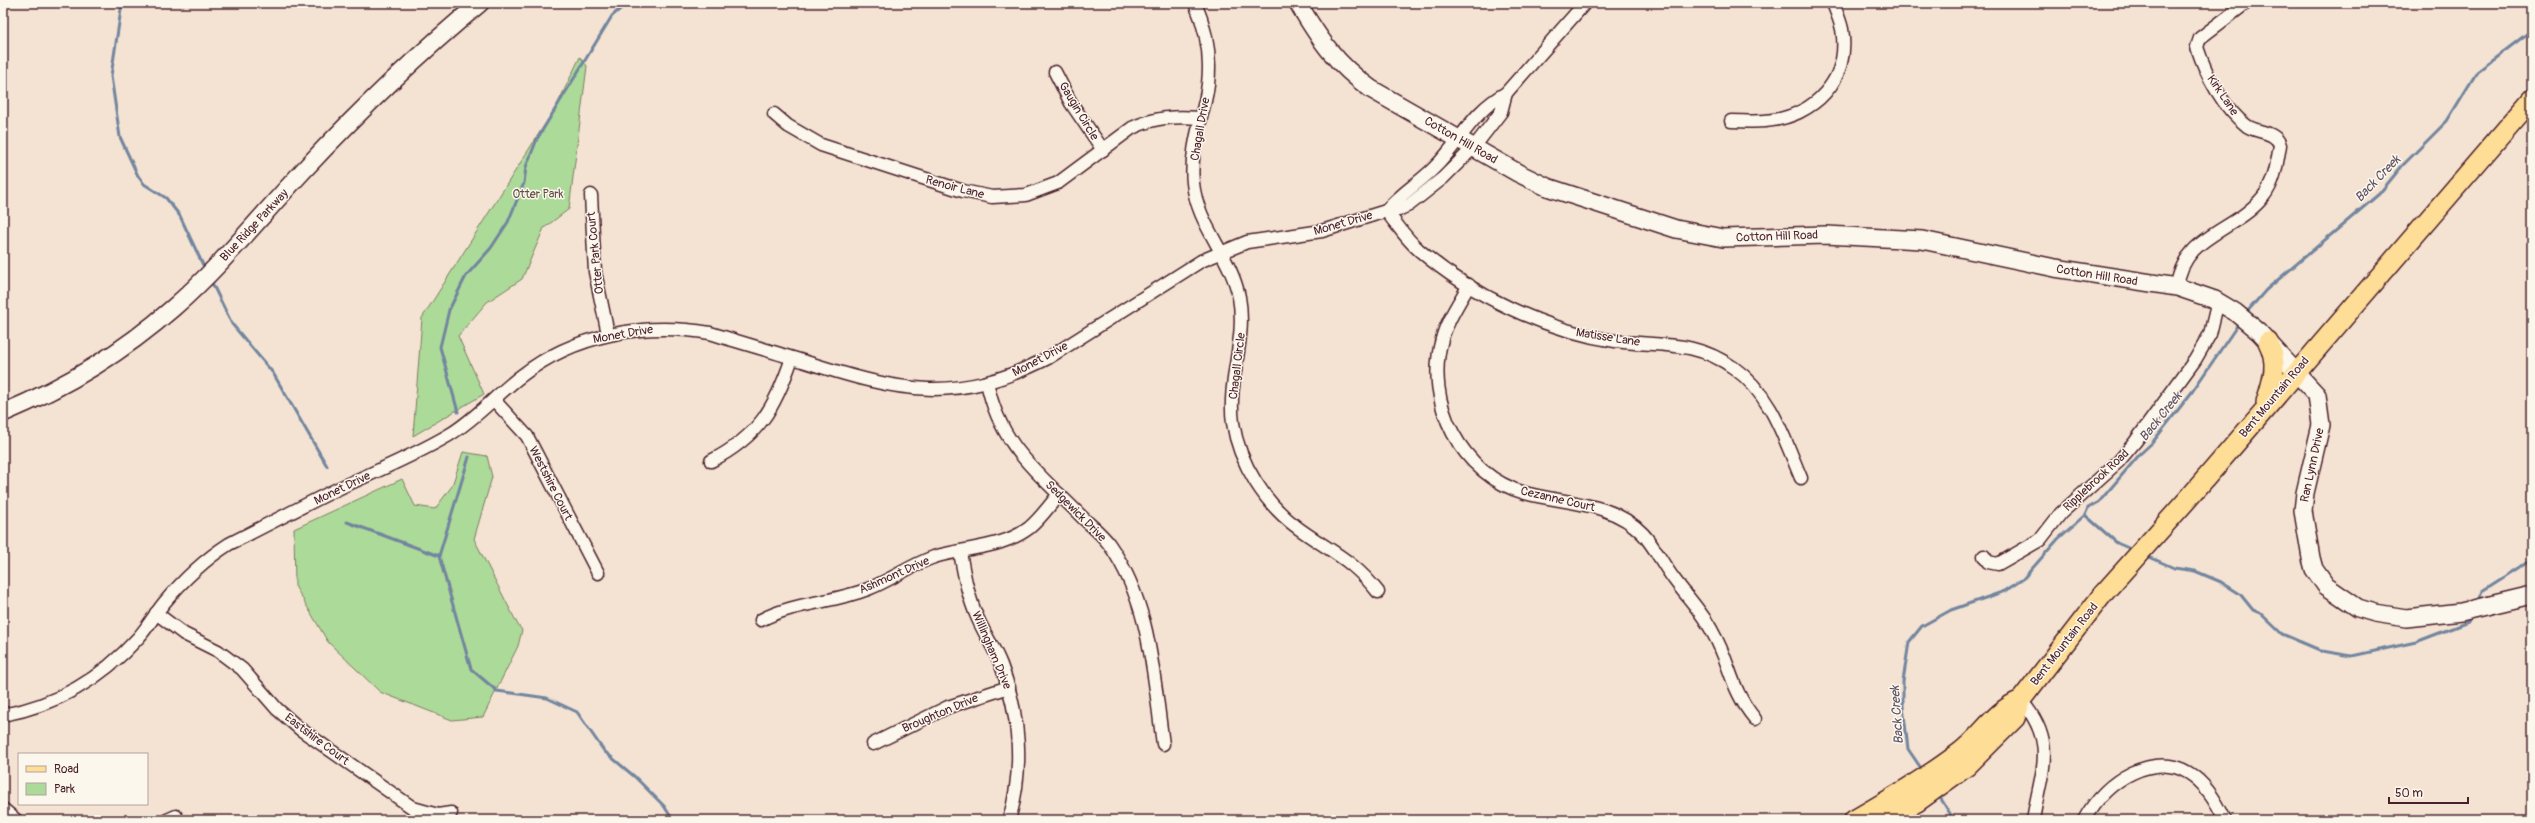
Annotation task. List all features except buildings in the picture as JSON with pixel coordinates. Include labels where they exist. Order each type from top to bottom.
[{"type":"main road","name":"Bent Mountain Road","points":[[1883,820],[1917,802],[1967,766],[2005,718],[2006,706],[2021,700],[2102,594],[2532,99]]},
{"type":"main road","points":[[2264,409],[2274,377],[2276,365],[2273,352],[2268,342]]},
{"type":"main road","name":"Bent Mountain Road","points":[[1854,820],[1909,787],[1961,752],[2005,718]]},
{"type":"street","name":"Blue Ridge Parkway","points":[[3,413],[73,380],[113,356],[174,308],[349,122],[399,74],[480,3]]},
{"type":"street","name":"Chagall Drive","points":[[1196,3],[1207,36],[1209,78],[1194,154],[1193,183],[1202,216],[1221,251]]},
{"type":"street","name":"Cotton Hill Road","points":[[1298,3],[1328,50],[1353,76],[1371,89],[1518,173],[1554,190],[1699,235],[1742,238],[1826,235],[1915,239],[1954,245],[2055,268],[2177,287],[2218,302],[2234,312],[2268,342],[2296,371]]},
{"type":"street","name":"Monet Drive","points":[[1386,211],[1394,200],[1434,168],[1457,138],[1489,102],[1506,93],[1585,3]]},
{"type":"street","points":[[1731,121],[1765,122],[1784,117],[1820,100],[1837,79],[1841,62],[1842,30],[1833,3]]},
{"type":"street","name":"Kirk Lane","points":[[2177,287],[2179,272],[2191,250],[2254,207],[2263,197],[2275,175],[2280,144],[2279,140],[2275,136],[2248,126],[2238,118],[2213,82],[2197,47],[2200,38],[2246,3]]},
{"type":"street","name":"Gaugin Circle","points":[[1055,72],[1071,103],[1103,150]]},
{"type":"street","name":"Monet Drive","points":[[3,715],[38,706],[81,687],[122,655],[197,568],[229,544],[449,435],[494,400],[521,376],[543,361],[584,342],[608,334],[642,329],[688,329],[710,333],[864,381],[906,388],[940,389],[987,382],[1027,368],[1048,358],[1201,261],[1221,251],[1272,237],[1322,231],[1386,211],[1398,210],[1426,192],[1474,147],[1501,112],[1506,93]]},
{"type":"street","name":"Renoir Lane","points":[[774,114],[804,137],[821,145],[963,191],[992,197],[1026,195],[1042,191],[1070,176],[1132,128],[1145,122],[1176,116],[1200,118]]},
{"type":"street","name":"Otter Park Court","points":[[591,195],[595,272],[608,334]]},
{"type":"street","name":"Matisse Lane","points":[[1386,211],[1419,250],[1469,285],[1512,308],[1564,330],[1616,341],[1680,345],[1718,359],[1748,380],[1763,397],[1774,416],[1801,478]]},
{"type":"street","name":"Chagall Circle","points":[[1221,251],[1238,295],[1241,312],[1240,349],[1232,400],[1233,423],[1246,462],[1267,498],[1281,514],[1297,527],[1352,563],[1378,592]]},
{"type":"street","name":"Cezanne Court","points":[[1469,285],[1448,323],[1442,339],[1438,360],[1438,391],[1442,407],[1457,440],[1480,468],[1508,486],[1545,497],[1594,506],[1611,513],[1643,534],[1713,631],[1736,692],[1755,719]]},
{"type":"street","name":"Ripplebrook Road","points":[[1984,556],[1988,562],[1998,564],[2035,543],[2061,513],[2119,461],[2195,360],[2210,334],[2218,302]]},
{"type":"street","points":[[711,461],[743,441],[767,417],[792,358]]},
{"type":"street","name":"Ran Lynn Drive","points":[[2296,371],[2317,395],[2320,410],[2321,425],[2305,493],[2303,511],[2310,558],[2314,569],[2326,586],[2358,608],[2386,616],[2406,618],[2461,612],[2532,595]]},
{"type":"street","name":"Sedgewick Drive","points":[[987,382],[995,412],[1006,436],[1031,468],[1109,543],[1131,583],[1146,625],[1163,744]]},
{"type":"street","name":"Westshire Court","points":[[494,400],[527,436],[598,573]]},
{"type":"street","name":"Ashmont Drive","points":[[760,620],[782,609],[845,596],[868,588],[923,561],[999,543],[1030,527],[1059,494]]},
{"type":"street","name":"Willingham Drive","points":[[960,552],[971,601],[1009,687],[1014,710],[1018,763],[1016,787],[1009,820]]},
{"type":"street","name":"Eastshire Court","points":[[156,614],[169,625],[218,651],[242,669],[277,709],[300,729],[413,808],[438,815],[452,813]]},
{"type":"street","name":"Broughton Drive","points":[[873,744],[948,707],[1009,687]]},
{"type":"street","points":[[2021,700],[2037,721],[2046,752],[2033,820]]},
{"type":"street","points":[[2084,820],[2098,799],[2112,785],[2147,766],[2160,764],[2171,765],[2189,773],[2213,798],[2225,820]]},
{"type":"street","points":[[3,809],[16,820]]},
{"type":"green space","name":"Otter Park","points":[[580,57],[587,66],[569,209],[544,228],[522,279],[487,302],[458,336],[484,394],[413,436],[422,318],[557,105]]},
{"type":"green space","points":[[463,452],[487,456],[492,477],[474,539],[518,625],[522,630],[518,646],[483,717],[452,720],[380,692],[328,642],[295,586],[294,529],[402,479],[415,506],[435,509],[452,486]]},
{"type":"waterway","points":[[122,3],[111,76],[120,137],[138,176],[144,184],[166,198],[180,216],[203,265]]},
{"type":"waterway","points":[[458,412],[440,347],[449,310],[466,276],[491,248],[508,222],[524,183],[526,167],[537,139],[612,16],[627,3]]},
{"type":"waterway","name":"Back Creek","points":[[2246,313],[2266,290],[2379,194],[2402,166],[2447,121],[2477,72],[2532,30]]},
{"type":"waterway","points":[[212,283],[232,324],[273,373],[327,466]]},
{"type":"waterway","name":"Back Creek","points":[[1923,771],[1908,749],[1903,706],[1903,681],[1909,642],[1922,626],[1951,610],[2005,591],[2023,579],[2058,539],[2085,515],[2088,508],[2099,502],[2140,454],[2152,443],[2192,392],[2239,323]]},
{"type":"waterway","points":[[439,556],[469,457]]},
{"type":"waterway","points":[[2085,515],[2117,543],[2133,550]]},
{"type":"waterway","points":[[347,522],[439,556],[471,669],[497,691],[547,698],[577,712],[604,751],[635,777],[664,806],[673,820]]},
{"type":"waterway","points":[[2145,555],[2174,568],[2195,571],[2221,582],[2240,594],[2253,610],[2260,613],[2282,634],[2322,651],[2352,656],[2416,642],[2468,622],[2471,615]]},
{"type":"waterway","points":[[2477,603],[2482,591],[2532,559]]},
{"type":"waterway","name":"Back Creek","points":[[1938,794],[1954,820]]}]
